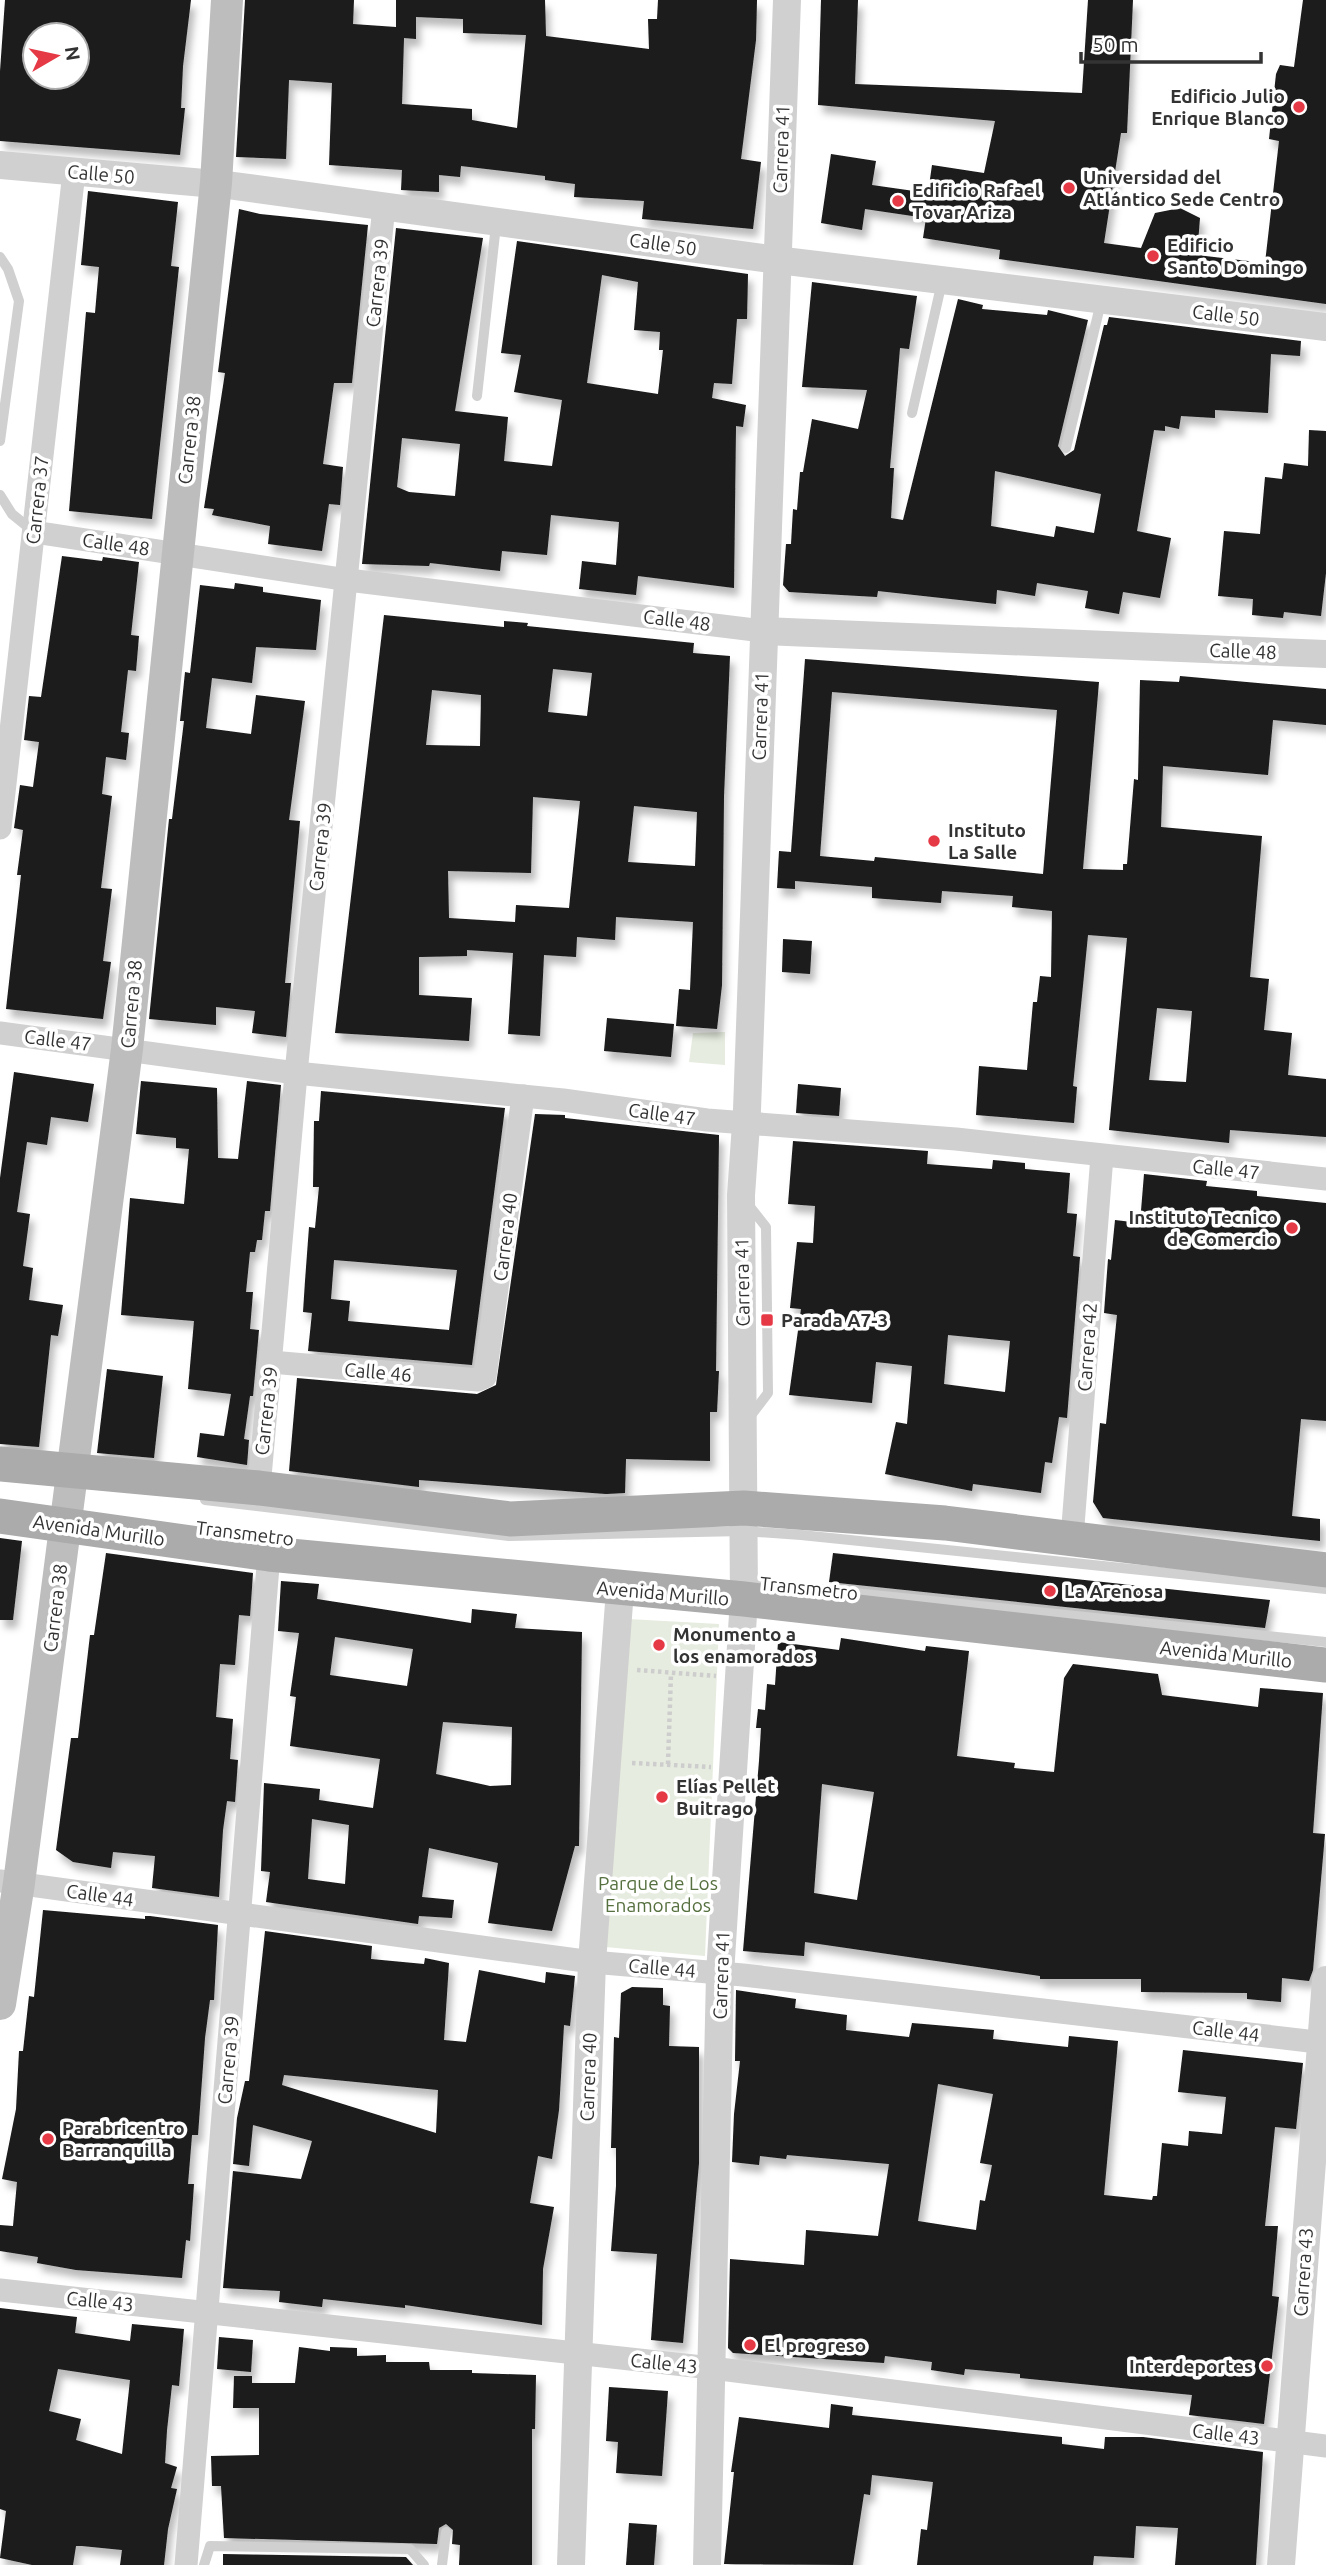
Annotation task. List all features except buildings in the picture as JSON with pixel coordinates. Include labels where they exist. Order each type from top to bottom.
[{"type":"main road","name":"Carrera 38","points":[[0,2004],[10,1882],[69,1497],[127,1049],[216,183],[227,0]]},
{"type":"main road","name":"Avenida Murillo","points":[[0,1464],[69,1497],[269,1554],[621,1590],[741,1587],[1326,1665]]},
{"type":"main road","name":"Avenida Murillo","points":[[0,1516],[69,1497],[258,1489],[510,1519],[945,1522],[1326,1570]]},
{"type":"street","name":"Carrera 41","points":[[707,2565],[720,1973],[738,1678],[744,1520],[741,1195],[746,1124],[787,0]]},
{"type":"street","name":"Calle 50","points":[[0,165],[216,183],[777,260],[1326,327]]},
{"type":"street","name":"Carrera 37","points":[[0,828],[74,172]]},
{"type":"street","name":"Carrera 39","points":[[258,1489],[296,1073],[384,206]]},
{"type":"street","name":"Calle 48","points":[[34,532],[348,580],[762,631],[1326,654]]},
{"type":"street","name":"Calle 47","points":[[0,1033],[296,1073],[523,1096],[746,1124],[956,1139],[1326,1179]]},
{"type":"street","name":"Carrera 40","points":[[485,1377],[523,1096]]},
{"type":"street","name":"Carrera 42","points":[[1072,1538],[1102,1156]]},
{"type":"street","name":"Calle 46","points":[[271,1362],[478,1380],[485,1377]]},
{"type":"street","name":"Carrera 39","points":[[186,2565],[269,1554]]},
{"type":"street","name":"Carrera 40","points":[[571,2565],[592,1962],[621,1590]]},
{"type":"street","name":"Calle 44","points":[[10,1882],[240,1916],[592,1962],[720,1973],[1323,2043]]},
{"type":"street","name":"Carrera 43","points":[[1281,2565],[1326,1980]]},
{"type":"street","name":"Calle 43","points":[[0,2290],[712,2368],[1326,2446]]},
{"type":"lane","points":[[477,396],[497,222]]},
{"type":"lane","points":[[0,257],[8,269],[19,301],[0,440]]},
{"type":"lane","points":[[912,414],[942,280]]},
{"type":"lane","points":[[1066,448],[1102,299]]},
{"type":"lane","points":[[0,495],[12,514],[34,532]]},
{"type":"lane","name":"Transmetro","points":[[191,1499],[509,1536],[744,1520],[1326,1589]]},
{"type":"lane","name":"Transmetro","points":[[741,1587],[1326,1642]]},
{"type":"lane","points":[[442,2565],[446,2532]]},
{"type":"lane","points":[[204,2565],[210,2546],[410,2549],[424,2565]]},
{"type":"path","points":[[614,1669],[738,1678]]},
{"type":"path","points":[[668,1764],[671,1673]]},
{"type":"path","points":[[607,1761],[732,1768]]},
{"type":"green space","points":[[725,1032],[725,1065],[689,1062],[693,1033]]},
{"type":"green space","name":"Parque de Los Enamorados","points":[[628,1619],[719,1624],[705,1956],[605,1947]]},
{"type":"place","name":"Edificio Julio Enrique Blanco","points":[[1299,107]]},
{"type":"place","name":"Universidad del Atlántico Sede Centro","points":[[1069,188]]},
{"type":"place","name":"Edificio Rafael Tovar Ariza","points":[[898,201]]},
{"type":"place","name":"Edificio Santo Domingo","points":[[1153,256]]},
{"type":"place","name":"Instituto La Salle","points":[[934,841]]},
{"type":"place","name":"Instituto Tecnico de Comercio","points":[[1292,1228]]},
{"type":"place","name":"Parada A7-3","points":[[767,1320]]},
{"type":"place","name":"La Arenosa","points":[[1050,1591]]},
{"type":"place","name":"Monumento a los enamorados","points":[[659,1645]]},
{"type":"place","name":"Elías Pellet Buitrago","points":[[662,1797]]},
{"type":"place","name":"Parabricentro Barranquilla","points":[[48,2139]]},
{"type":"place","name":"El progreso","points":[[750,2345]]},
{"type":"place","name":"Interdeportes","points":[[1267,2366]]}]
